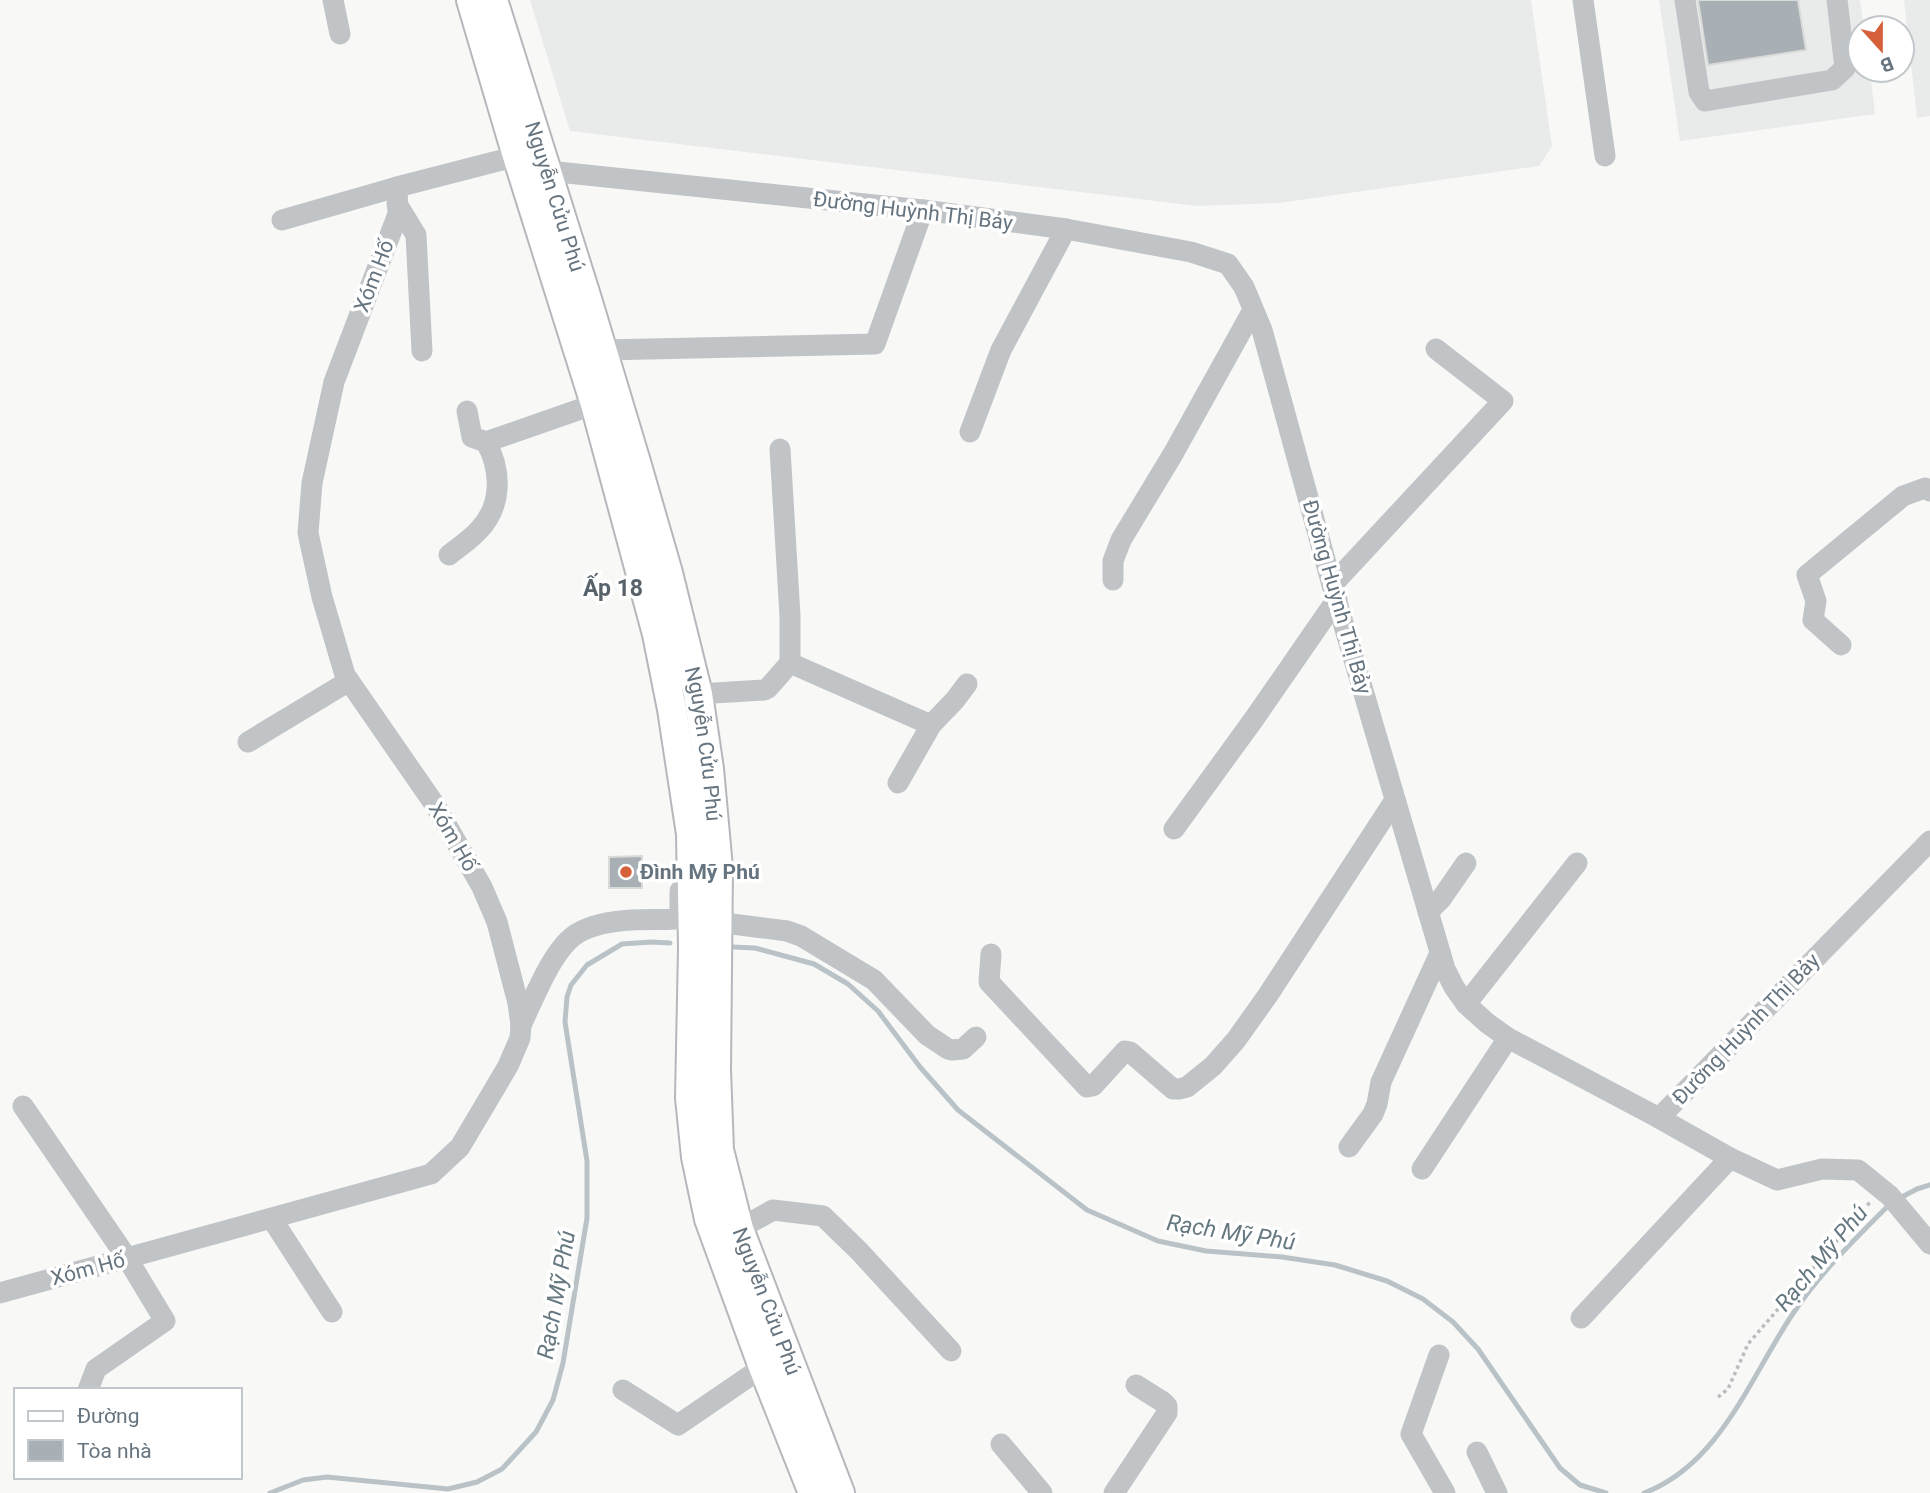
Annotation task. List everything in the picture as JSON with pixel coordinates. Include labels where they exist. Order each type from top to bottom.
[{"type":"main road","name":"Nguyễn Cửu Phú","points":[[471,0],[595,404],[657,634],[672,709],[690,833],[693,948],[691,1098],[696,1157],[709,1219],[813,1493]]},
{"type":"main road","name":"Nguyễn Cửu Phú","points":[[494,0],[603,349],[668,573],[698,694],[709,769],[718,868],[716,1070],[719,1150],[739,1229],[840,1493]]},
{"type":"main road","points":[[517,156],[548,171]]},
{"type":"street","points":[[333,0],[340,34]]},
{"type":"street","points":[[1583,0],[1605,156]]},
{"type":"street","points":[[1685,0],[1699,92],[1705,101],[1832,80],[1845,68],[1837,0]]},
{"type":"street","points":[[282,220],[397,195],[517,156]]},
{"type":"street","name":"Đường Huỳnh Thị Bảy","points":[[548,171],[923,210],[1066,229],[1191,251],[1228,264],[1244,287],[1262,330],[1445,970],[1466,1004],[1508,1038],[1659,1118],[1930,841]]},
{"type":"street","points":[[397,195],[416,235],[422,351]]},
{"type":"street","name":"Xóm Hố","points":[[0,1293],[431,1174],[460,1147],[518,1044],[521,1025],[518,1003],[497,922],[482,887],[435,805],[345,675],[321,597],[308,533],[312,483],[334,382],[398,214],[397,195]]},
{"type":"street","points":[[603,349],[875,344],[923,210]]},
{"type":"street","points":[[971,432],[1001,350],[1066,229]]},
{"type":"street","points":[[1113,580],[1113,561],[1121,540],[1180,442],[1253,310]]},
{"type":"street","points":[[1174,829],[1254,719],[1335,592],[1503,401],[1436,349]]},
{"type":"street","points":[[467,411],[472,437],[486,442],[595,404]]},
{"type":"street","points":[[449,555],[478,531],[491,514],[497,495],[497,474],[486,442]]},
{"type":"street","points":[[698,694],[764,690],[790,663],[790,616],[780,449]]},
{"type":"street","points":[[1841,645],[1813,620],[1816,601],[1807,575],[1903,496],[1925,488],[1930,491]]},
{"type":"street","points":[[790,663],[931,725]]},
{"type":"street","points":[[247,742],[349,681]]},
{"type":"street","points":[[898,783],[931,725],[967,684]]},
{"type":"street","points":[[991,954],[989,982],[1087,1087],[1093,1086],[1125,1051],[1130,1052],[1173,1089],[1184,1088],[1213,1066],[1269,995],[1395,800]]},
{"type":"street","points":[[521,1025],[554,958],[578,933],[625,920],[678,918],[680,848],[690,833]]},
{"type":"street","points":[[1428,912],[1441,899],[1466,863]]},
{"type":"street","points":[[1466,1004],[1577,863]]},
{"type":"street","points":[[717,922],[787,931],[800,936],[874,980],[927,1035],[950,1050],[963,1049],[976,1037]]},
{"type":"street","points":[[1349,1147],[1373,1114],[1381,1082],[1440,953]]},
{"type":"street","points":[[1422,1169],[1508,1038]]},
{"type":"street","points":[[23,1106],[127,1258],[165,1321],[96,1369],[89,1388]]},
{"type":"street","points":[[1659,1118],[1730,1158],[1777,1180],[1822,1169],[1858,1170],[1885,1193],[1930,1244]]},
{"type":"street","points":[[1581,1318],[1730,1158]]},
{"type":"street","points":[[739,1229],[772,1210],[823,1216],[951,1351]]},
{"type":"street","points":[[272,1219],[332,1312]]},
{"type":"street","points":[[1439,1355],[1411,1433],[1445,1493]]},
{"type":"street","points":[[623,1390],[678,1425],[763,1367]]},
{"type":"street","points":[[1114,1493],[1167,1413],[1167,1406],[1163,1402],[1136,1385]]},
{"type":"street","points":[[1001,1444],[1042,1493]]},
{"type":"street","points":[[1477,1452],[1497,1493]]},
{"type":"path","points":[[1718,1397],[1728,1389],[1748,1344],[1885,1193]]},
{"type":"shaded area","points":[[530,0],[1531,0],[1552,146],[1539,166],[1279,203],[1197,206],[570,131]]},
{"type":"shaded area","points":[[1659,0],[1860,0],[1862,14],[1846,14],[1846,84],[1872,84],[1875,114],[1680,141]]},
{"type":"shaded area","points":[[1904,0],[1930,0],[1930,116],[1917,118],[1913,84],[1916,84],[1916,14],[1906,14]]},
{"type":"building","points":[[1698,0],[1798,0],[1806,50],[1708,65]]},
{"type":"building","name":"Đình Mỹ Phú","points":[[642,856],[642,888],[609,888],[609,857]]},
{"type":"waterway","name":"Rạch Mỹ Phú","points":[[270,1493],[303,1480],[327,1477],[448,1489],[477,1482],[502,1469],[536,1432],[553,1400],[563,1363],[587,1218],[587,1161],[565,1022],[567,997],[571,985],[587,965],[622,944],[670,943]]},
{"type":"waterway","name":"Rạch Mỹ Phú","points":[[733,947],[755,948],[814,964],[848,984],[878,1011],[920,1067],[958,1110],[1087,1210],[1158,1241],[1206,1251],[1282,1257],[1335,1265],[1387,1281],[1423,1299],[1453,1322],[1478,1349],[1560,1468],[1580,1485],[1606,1493]]},
{"type":"waterway","name":"Rạch Mỹ Phú","points":[[1898,1199],[1930,1185]]},
{"type":"waterway","name":"Rạch Mỹ Phú","points":[[1644,1493],[1671,1479],[1694,1461],[1714,1440],[1804,1297],[1839,1256],[1890,1204]]},
{"type":"place","name":"Đình Mỹ Phú","points":[[626,872]]},
{"type":"district","name":"Ấp 18","points":[[613,588]]}]
